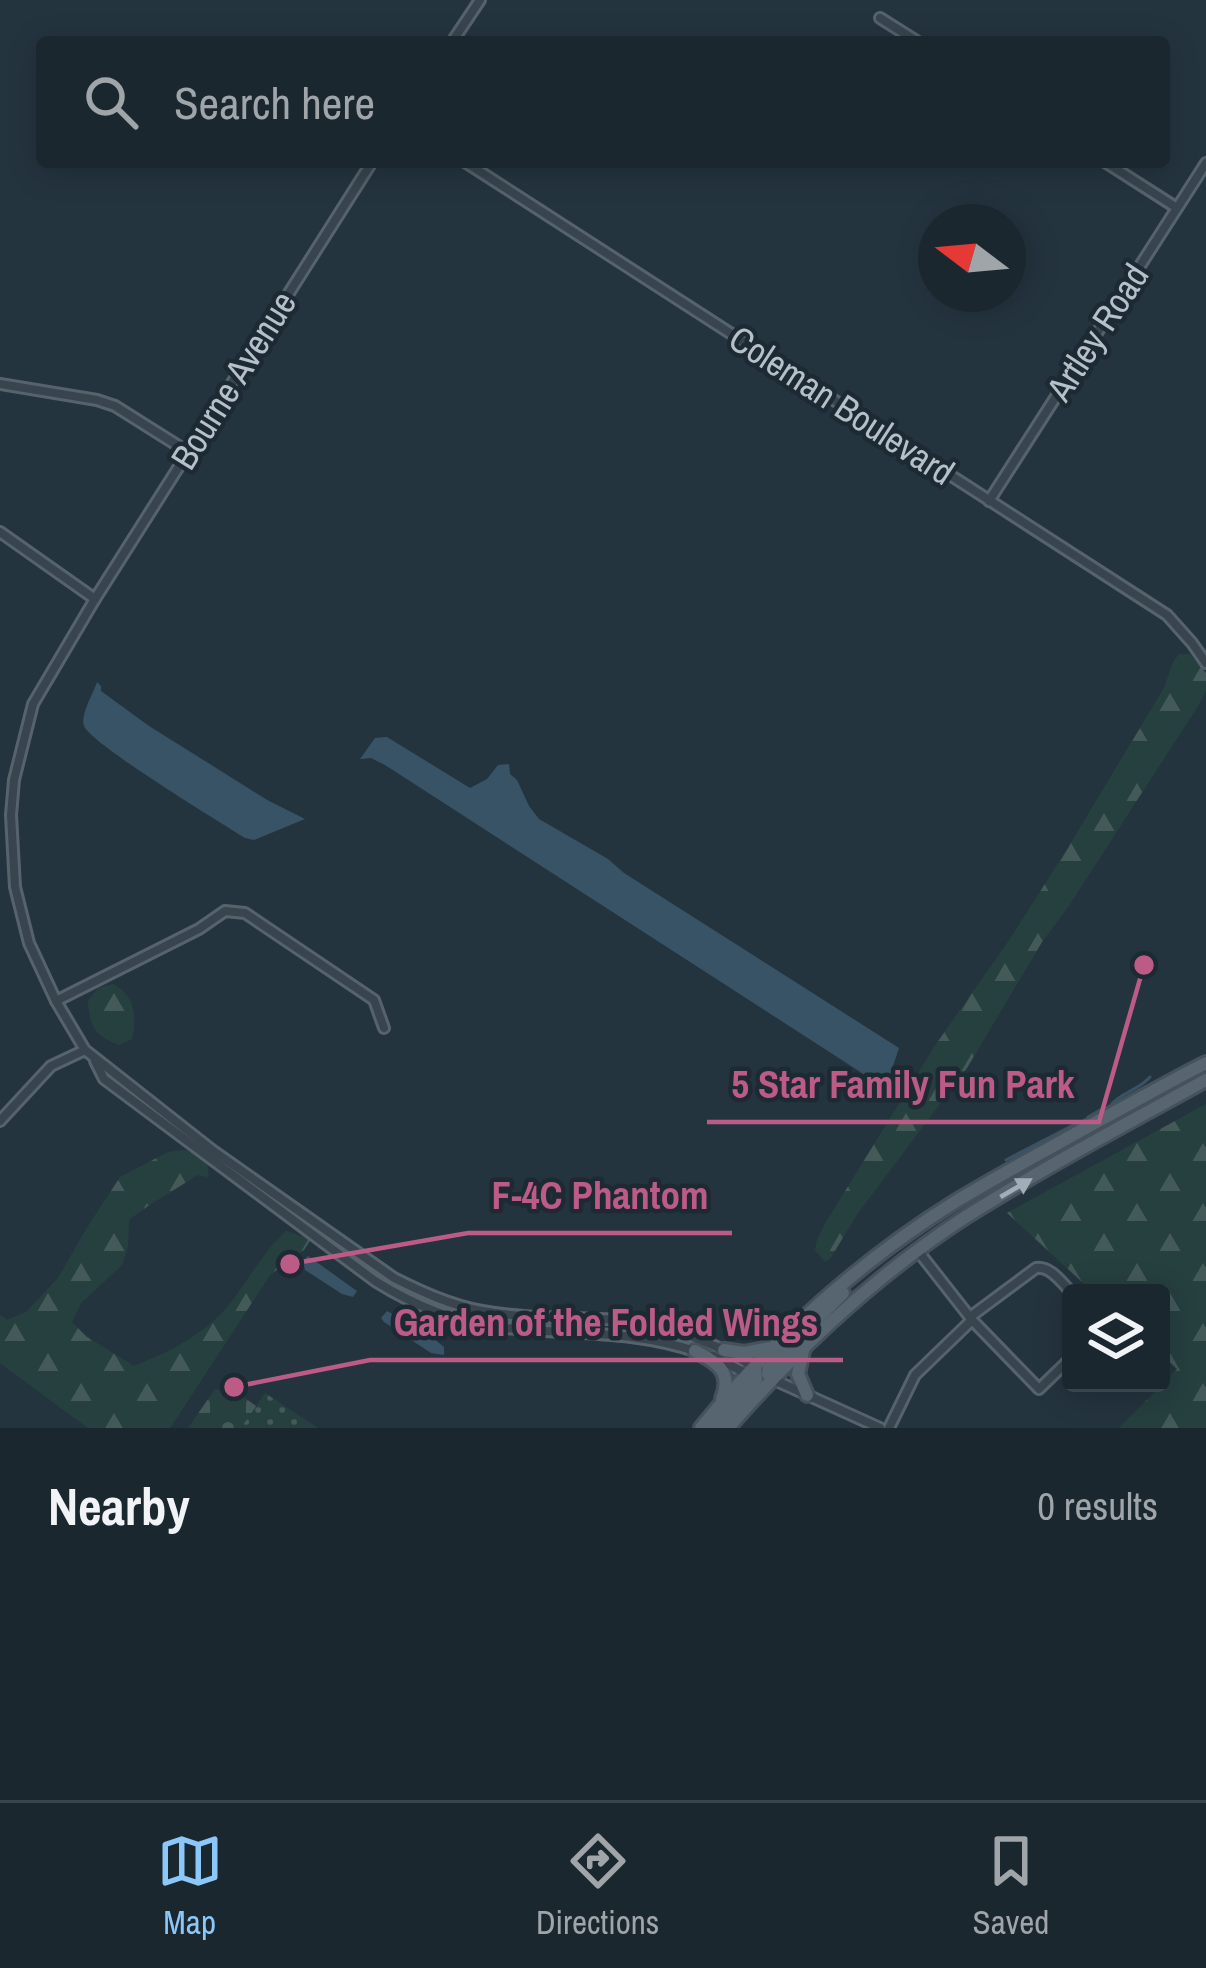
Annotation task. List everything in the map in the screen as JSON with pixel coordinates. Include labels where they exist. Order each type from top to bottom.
[{"type":"main road","points":[[728,1428],[776,1346],[872,1262],[954,1203],[1206,1063]]},
{"type":"main road","points":[[717,1408],[967,1217],[1206,1079]]},
{"type":"main road","points":[[758,1374],[768,1374],[769,1367],[872,1262]]},
{"type":"main road","points":[[805,1345],[798,1374],[807,1395]]},
{"type":"main road","points":[[724,1350],[750,1353],[776,1346]]},
{"type":"main road","points":[[695,1351],[724,1371],[725,1393],[701,1428]]},
{"type":"main road","points":[[715,1428],[758,1374]]},
{"type":"street","points":[[456,36],[480,0]]},
{"type":"street","points":[[880,18],[908,36]]},
{"type":"street","name":"Artley Road","points":[[989,501],[1206,163]]},
{"type":"street","name":"Bourne Avenue","points":[[89,1053],[56,1001],[29,943],[15,887],[14,780],[33,704],[368,168]]},
{"type":"street","name":"Coleman Boulevard","points":[[474,168],[1167,615],[1206,663]]},
{"type":"street","points":[[1114,168],[1177,208]]},
{"type":"street","points":[[0,384],[116,406],[188,452]]},
{"type":"street","points":[[0,532],[95,599]]},
{"type":"street","points":[[56,1001],[199,929],[225,911],[235,910],[374,1000],[384,1028]]},
{"type":"street","points":[[0,1121],[51,1066],[89,1053],[376,1282],[436,1312],[495,1327],[631,1334],[758,1374],[880,1428]]},
{"type":"street","points":[[311,1227],[392,1277],[445,1302],[483,1311],[632,1321],[677,1331],[724,1350],[758,1374]]},
{"type":"street","points":[[918,1251],[971,1318],[1039,1389],[1062,1367]]},
{"type":"street","points":[[889,1428],[915,1375],[971,1318],[1036,1268],[1050,1270],[1063,1284]]},
{"type":"green space","points":[[1179,654],[1190,654],[1206,673],[1206,691],[1196,709],[1042,942],[967,1068],[825,1262],[815,1250],[826,1222],[934,1047],[1069,846],[1164,688]]},
{"type":"green space","points":[[113,984],[126,994],[134,1015],[132,1039],[119,1045],[104,1038],[92,1023],[88,1000],[99,988]]},
{"type":"green space","points":[[1206,1104],[1206,1428],[1119,1428],[1154,1392],[1170,1392],[1170,1376],[1177,1369],[1170,1362],[1170,1284],[1084,1284],[1007,1213]]},
{"type":"green space","points":[[184,1150],[206,1157],[209,1177],[197,1175],[129,1220],[122,1265],[81,1303],[72,1322],[87,1337],[134,1366],[147,1361],[209,1325],[286,1231],[311,1239],[304,1250],[270,1275],[170,1428],[88,1428],[0,1363],[0,1315],[7,1320],[26,1312],[59,1277],[120,1177],[168,1152]]},
{"type":"green space","points":[[215,1389],[245,1398],[260,1409],[253,1428],[188,1428]]},
{"type":"green space","points":[[265,1393],[318,1428],[241,1428]]},
{"type":"water","points":[[97,682],[101,691],[149,726],[305,819],[254,840],[245,838],[158,783],[84,726]]},
{"type":"water","points":[[387,737],[470,788],[487,779],[498,765],[509,764],[510,774],[539,819],[899,1048],[890,1075],[877,1081],[865,1075],[385,765],[360,759],[375,738]]},
{"type":"water","points":[[308,1256],[357,1291],[353,1297],[305,1270],[303,1261]]},
{"type":"water","points":[[387,1311],[422,1329],[444,1347],[444,1355],[431,1353],[384,1322],[381,1318]]},
{"type":"waterway","points":[[1111,1105],[1150,1077]]},
{"type":"waterway","points":[[1088,1117],[1100,1110]]},
{"type":"waterway","points":[[1006,1160],[1079,1122]]},
{"type":"place","name":"5 Star Family Fun Park","points":[[1144,965]]},
{"type":"place","name":"F-4C Phantom","points":[[290,1264]]},
{"type":"place","name":"Garden of the Folded Wings","points":[[234,1387]]}]
